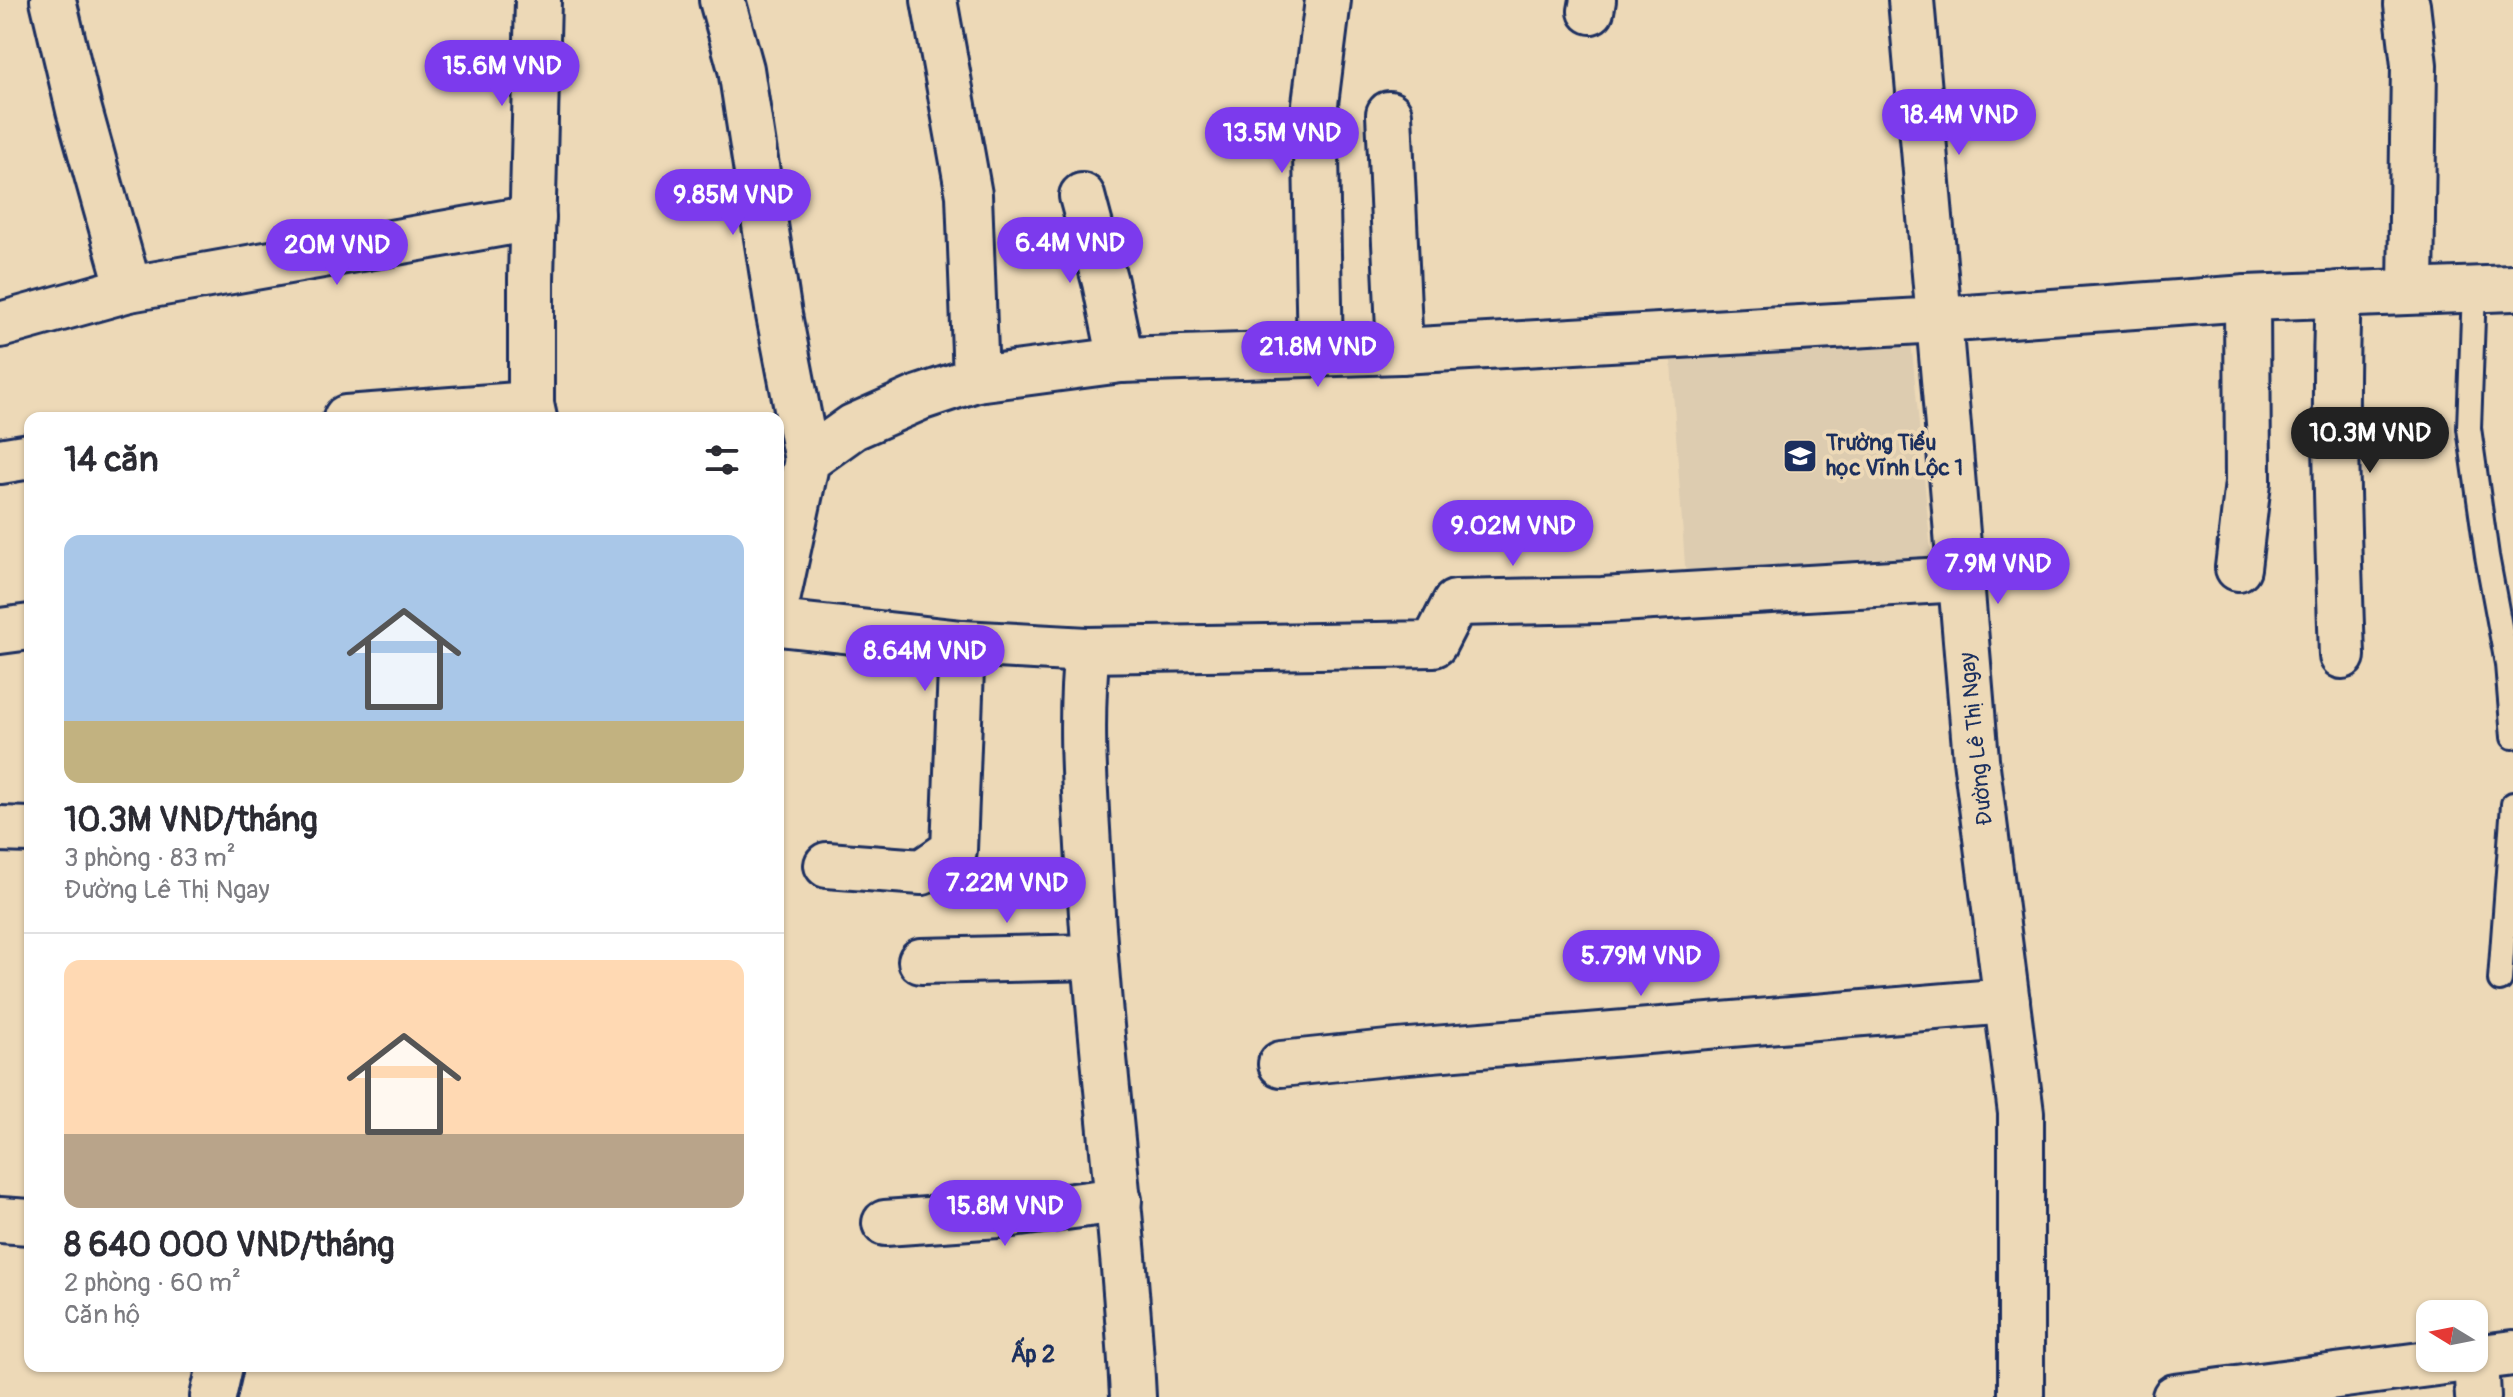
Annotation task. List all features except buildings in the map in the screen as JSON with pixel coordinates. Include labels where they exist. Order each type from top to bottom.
[{"type":"street","points":[[53,0],[79,110],[129,289]]},
{"type":"street","points":[[505,412],[532,411],[538,0]]},
{"type":"street","points":[[722,0],[741,69],[779,315],[807,460],[784,568]]},
{"type":"street","points":[[934,0],[969,195],[976,379]]},
{"type":"street","points":[[1320,354],[1315,104],[1328,0]]},
{"type":"street","name":"Đường Lê Thị Ngay","points":[[1911,0],[1976,759],[2021,1113],[2021,1397]]},
{"type":"street","points":[[2407,5],[2414,65],[2411,291]]},
{"type":"street","points":[[1389,114],[1400,351]]},
{"type":"street","points":[[1082,196],[1105,282],[1121,360]]},
{"type":"street","points":[[0,325],[129,289],[533,218]]},
{"type":"street","points":[[807,460],[853,427],[919,398],[976,379],[1121,360],[1400,351],[1939,320],[2247,298],[2493,288]]},
{"type":"street","points":[[2338,294],[2336,460],[2342,656]]},
{"type":"street","points":[[2238,568],[2248,482],[2247,298]]},
{"type":"street","points":[[0,461],[24,457]]},
{"type":"street","points":[[784,624],[962,643],[1087,650],[1434,644],[1455,603],[1602,600],[1961,579]]},
{"type":"street","points":[[0,631],[24,628]]},
{"type":"street","points":[[827,865],[922,872],[954,850],[962,643]]},
{"type":"street","points":[[1087,650],[1082,722],[1094,957],[1127,1285],[1133,1397]]},
{"type":"street","points":[[0,829],[24,830]]},
{"type":"street","points":[[921,961],[1094,957]]},
{"type":"street","points":[[1281,1064],[2007,1001]]},
{"type":"street","points":[[885,1223],[1012,1214],[1119,1200]]},
{"type":"street","points":[[0,1220],[24,1222]]},
{"type":"street","points":[[2175,1397],[2489,1370]]},
{"type":"street","points":[[213,1397],[219,1372]]},
{"type":"lane","points":[[2493,288],[2469,428],[2487,556],[2507,664],[2513,737]]},
{"type":"lane","points":[[2500,980],[2513,804]]},
{"type":"shaded area","name":"Trường Tiểu học Vĩnh Lộc 1","points":[[1910,329],[1932,563],[1686,580],[1670,348]]},
{"type":"place","name":"Trường Tiểu học Vĩnh Lộc 1","points":[[1800,456]]},
{"type":"district","name":"Ấp 2","points":[[1033,1354]]}]
